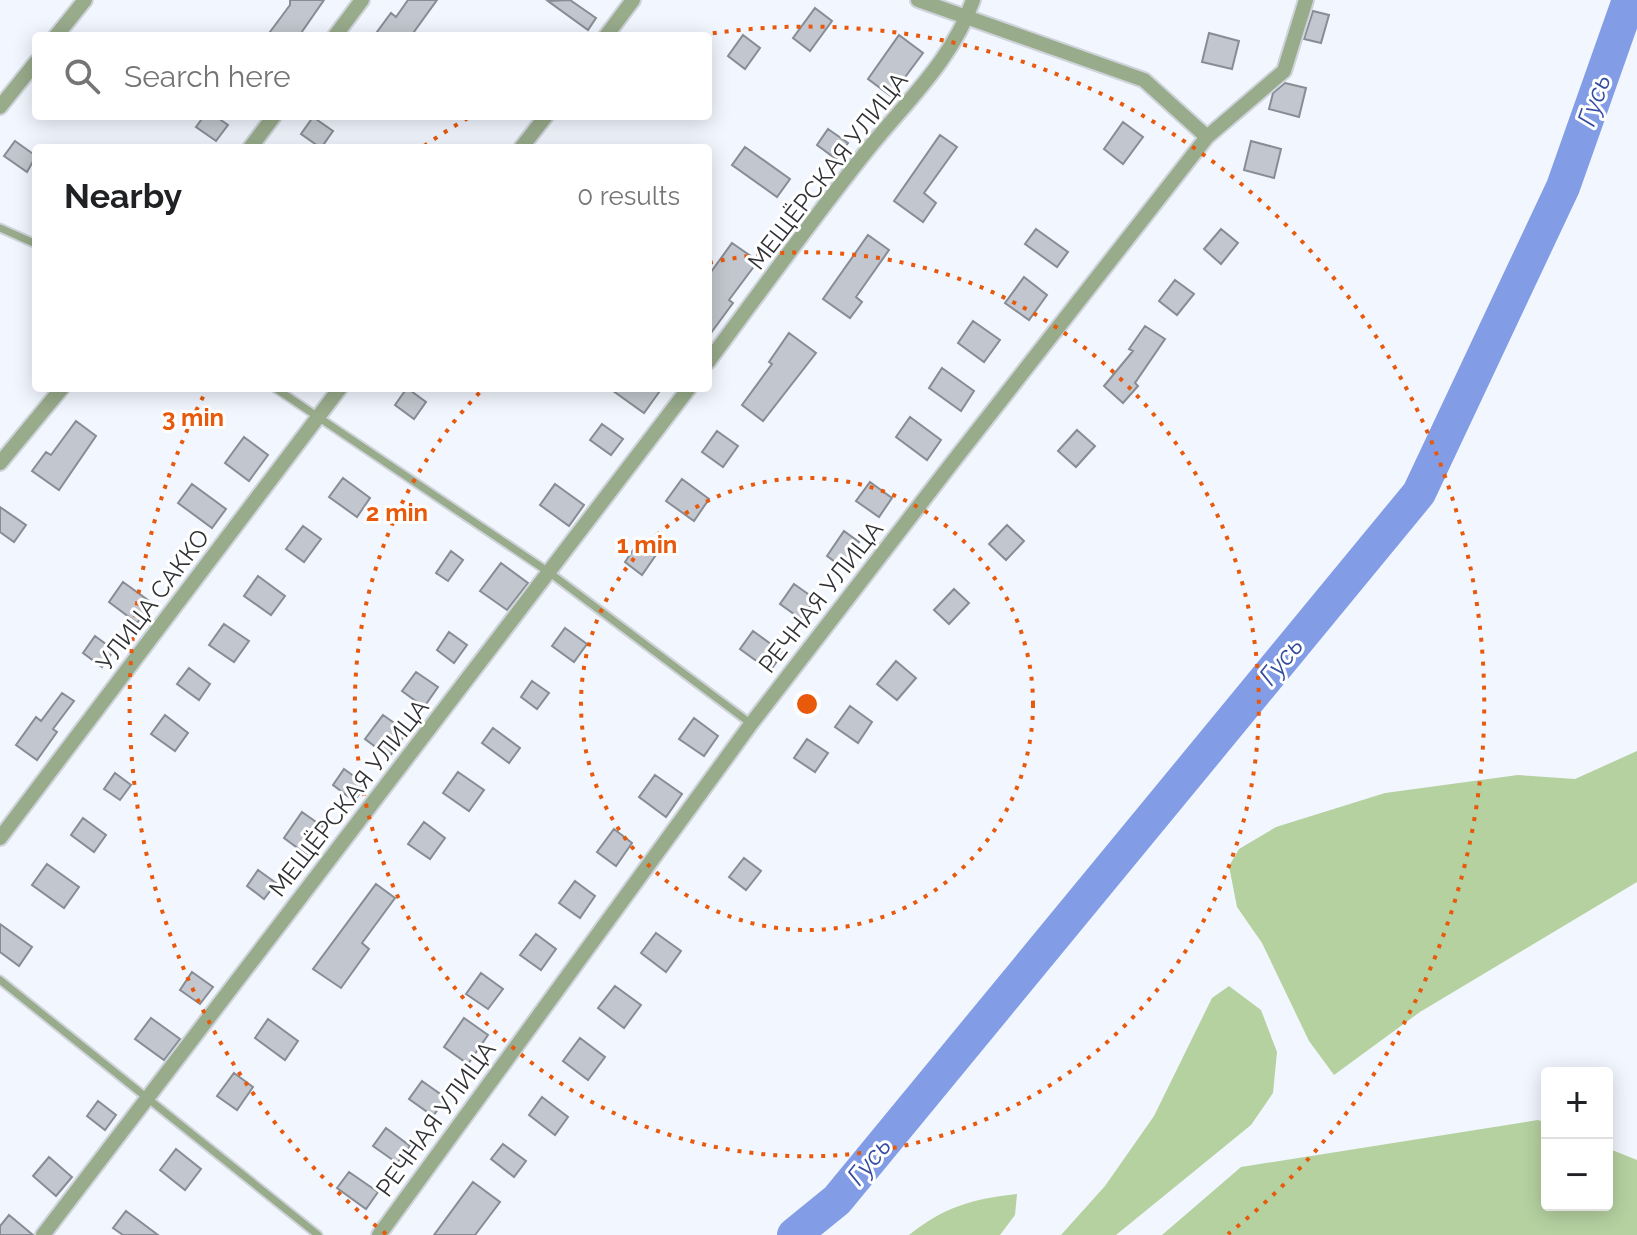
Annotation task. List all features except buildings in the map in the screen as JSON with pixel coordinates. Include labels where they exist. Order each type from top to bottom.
[{"type":"street","points":[[59,32],[85,0]]},
{"type":"street","points":[[338,32],[362,0]]},
{"type":"street","points":[[609,32],[633,0]]},
{"type":"street","points":[[918,0],[1144,80],[1207,137]]},
{"type":"street","name":"МЕЩЁРСКАЯ УЛИЦА","points":[[712,357],[869,148],[933,74],[973,0]]},
{"type":"street","name":"РЕЧНАЯ УЛИЦА","points":[[379,1235],[751,724],[1207,137],[1284,71],[1306,0]]},
{"type":"street","points":[[0,107],[32,67]]},
{"type":"street","points":[[253,144],[271,120]]},
{"type":"street","points":[[524,144],[543,120]]},
{"type":"street","points":[[0,463],[59,392]]},
{"type":"street","name":"УЛИЦА САККО","points":[[0,838],[337,392]]},
{"type":"street","name":"МЕЩЁРСКАЯ УЛИЦА","points":[[43,1235],[686,392]]},
{"type":"lane","points":[[0,228],[32,242]]},
{"type":"lane","points":[[281,392],[550,573],[751,724]]},
{"type":"lane","points":[[0,980],[318,1235]]},
{"type":"green space","points":[[1637,751],[1637,882],[1420,1012],[1334,1075],[1309,1041],[1262,943],[1237,907],[1229,866],[1239,849],[1276,827],[1385,793],[1518,775],[1575,779]]},
{"type":"green space","points":[[1229,986],[1261,1010],[1277,1052],[1273,1093],[1251,1125],[1116,1235],[1061,1235],[1105,1186],[1154,1116],[1212,998]]},
{"type":"green space","points":[[1538,1120],[1541,1121],[1541,1211],[1613,1211],[1613,1150],[1637,1160],[1637,1235],[1162,1235],[1241,1167]]},
{"type":"green space","points":[[1017,1194],[1015,1215],[1000,1235],[909,1235],[934,1217],[959,1206]]},
{"type":"waterway","name":"Гусь","points":[[794,1235],[837,1200],[1419,493],[1563,187],[1629,0]]}]
